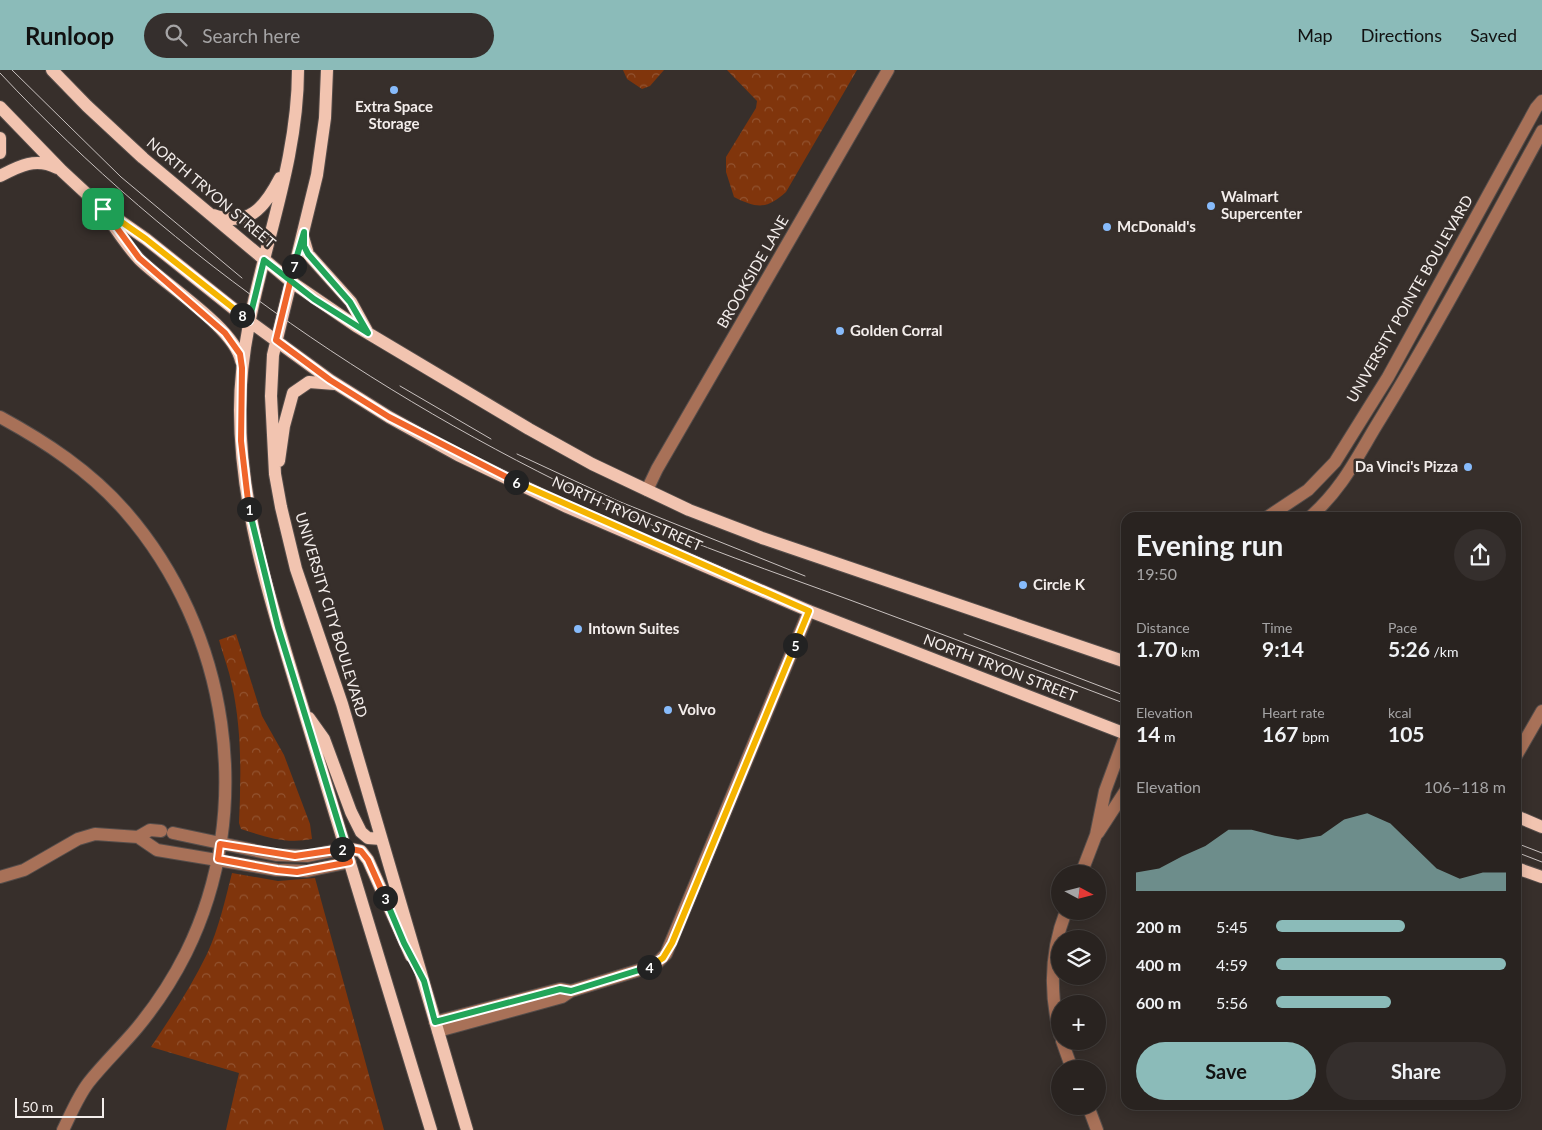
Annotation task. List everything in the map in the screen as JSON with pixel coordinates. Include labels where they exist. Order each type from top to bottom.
[{"type":"main road","name":"NORTH TRYON STREET","points":[[52,70],[87,106],[207,213],[290,281],[422,366],[592,464],[647,490],[762,538],[1121,660]]},
{"type":"main road","points":[[298,70],[296,123],[290,157],[249,321],[242,368],[241,441],[251,518],[278,627],[431,1130]]},
{"type":"main road","name":"UNIVERSITY CITY BOULEVARD","points":[[327,70],[322,146],[304,232],[276,340],[271,373],[273,457],[277,488],[296,569],[339,696],[467,1130]]},
{"type":"main road","name":"NORTH TRYON STREET","points":[[0,107],[62,171],[103,209],[146,239],[249,321],[340,386],[389,417],[458,455],[567,507],[809,611],[1121,732]]},
{"type":"main road","points":[[0,138],[0,153]]},
{"type":"main road","points":[[207,213],[231,220],[244,218],[257,211],[272,192],[290,157]]},
{"type":"main road","points":[[0,176],[16,167],[36,162],[48,164],[62,171]]},
{"type":"main road","points":[[103,209],[139,258],[225,333],[240,354],[242,368]]},
{"type":"main road","points":[[304,232],[304,246],[308,254],[350,302],[368,333]]},
{"type":"main road","points":[[277,488],[280,447],[291,395],[297,388],[309,382],[327,382],[340,386]]},
{"type":"main road","points":[[303,710],[324,738],[351,812],[361,832],[368,838],[381,839]]},
{"type":"main road","points":[[1521,818],[1542,827]]},
{"type":"main road","points":[[346,848],[361,851],[368,860],[404,943],[424,981]]},
{"type":"main road","points":[[1521,870],[1542,877]]},
{"type":"street","name":"BROOKSIDE LANE","points":[[647,490],[657,469],[888,70]]},
{"type":"street","name":"UNIVERSITY POINTE BOULEVARD","points":[[1275,512],[1308,490],[1335,462],[1388,377],[1536,108],[1542,101]]},
{"type":"street","points":[[1316,512],[1329,500],[1352,469],[1405,378],[1542,131]]},
{"type":"street","points":[[0,417],[74,462],[100,486],[143,533],[176,584],[207,660],[218,702],[226,767],[224,821],[218,859],[208,898],[186,953],[155,1005],[89,1082],[62,1130]]},
{"type":"street","points":[[437,1027],[562,997],[571,991],[655,965],[666,954],[809,611]]},
{"type":"street","points":[[1521,747],[1542,711]]},
{"type":"street","points":[[1084,865],[1096,834],[1105,791],[1121,748]]},
{"type":"street","points":[[1096,834],[1121,800]]},
{"type":"street","points":[[138,837],[150,830],[167,832],[220,844],[295,856],[346,848]]},
{"type":"street","points":[[0,876],[24,870],[59,848],[87,836],[111,834],[138,837],[158,850],[277,870],[297,872],[350,862]]},
{"type":"street","points":[[1053,995],[1052,978],[1057,938],[1063,920]]},
{"type":"street","points":[[1091,1115],[1097,1130]]},
{"type":"green space","points":[[623,70],[664,70],[650,86],[642,89],[627,79]]},
{"type":"green space","points":[[727,70],[857,70],[786,192],[768,204],[750,204],[734,197],[726,172],[726,157],[756,108],[757,101]]},
{"type":"green space","points":[[236,634],[262,716],[284,755],[310,824],[312,839],[285,840],[241,829],[239,823],[238,719],[231,679],[219,640]]},
{"type":"green space","points":[[232,873],[278,881],[315,878],[384,1130],[226,1130],[239,1073],[151,1047],[188,990],[207,954],[218,924]]},
{"type":"tram line","points":[[12,70],[121,177],[242,278]]},
{"type":"tram line","points":[[0,73],[68,141],[139,206],[213,266],[291,323],[371,377],[453,426],[538,471],[624,513],[679,537],[1121,702]]},
{"type":"tram line","points":[[400,386],[491,439]]},
{"type":"tram line","points":[[517,454],[618,501],[805,576]]},
{"type":"tram line","points":[[964,634],[1121,694]]},
{"type":"tram line","points":[[1521,845],[1542,853]]},
{"type":"tram line","points":[[1521,854],[1542,862]]},
{"type":"place","name":"Extra Space Storage","points":[[394,90]]},
{"type":"place","name":"Walmart Supercenter","points":[[1211,206]]},
{"type":"place","name":"McDonald's","points":[[1107,227]]},
{"type":"place","name":"Golden Corral","points":[[840,331]]},
{"type":"place","name":"Da Vinci's Pizza","points":[[1468,467]]},
{"type":"place","name":"Circle K","points":[[1023,585]]},
{"type":"place","name":"Intown Suites","points":[[578,629]]},
{"type":"place","name":"Volvo","points":[[668,710]]},
{"type":"route","points":[[103,209],[129,248],[149,268],[218,326],[231,340],[240,354],[242,368],[241,441],[246,492],[251,518],[278,627],[346,848],[308,856],[295,856],[276,855],[220,844],[218,859],[277,870],[307,872],[350,862],[346,848],[361,851],[368,860],[404,943],[424,981],[435,1022],[563,988],[571,991],[655,965],[666,954],[672,943],[809,611],[567,507],[458,455],[389,417],[330,380],[276,340],[290,281],[304,232],[304,246],[308,254],[344,294],[368,333],[314,299],[290,281],[277,271],[264,260],[249,321],[146,239],[103,209]]}]
